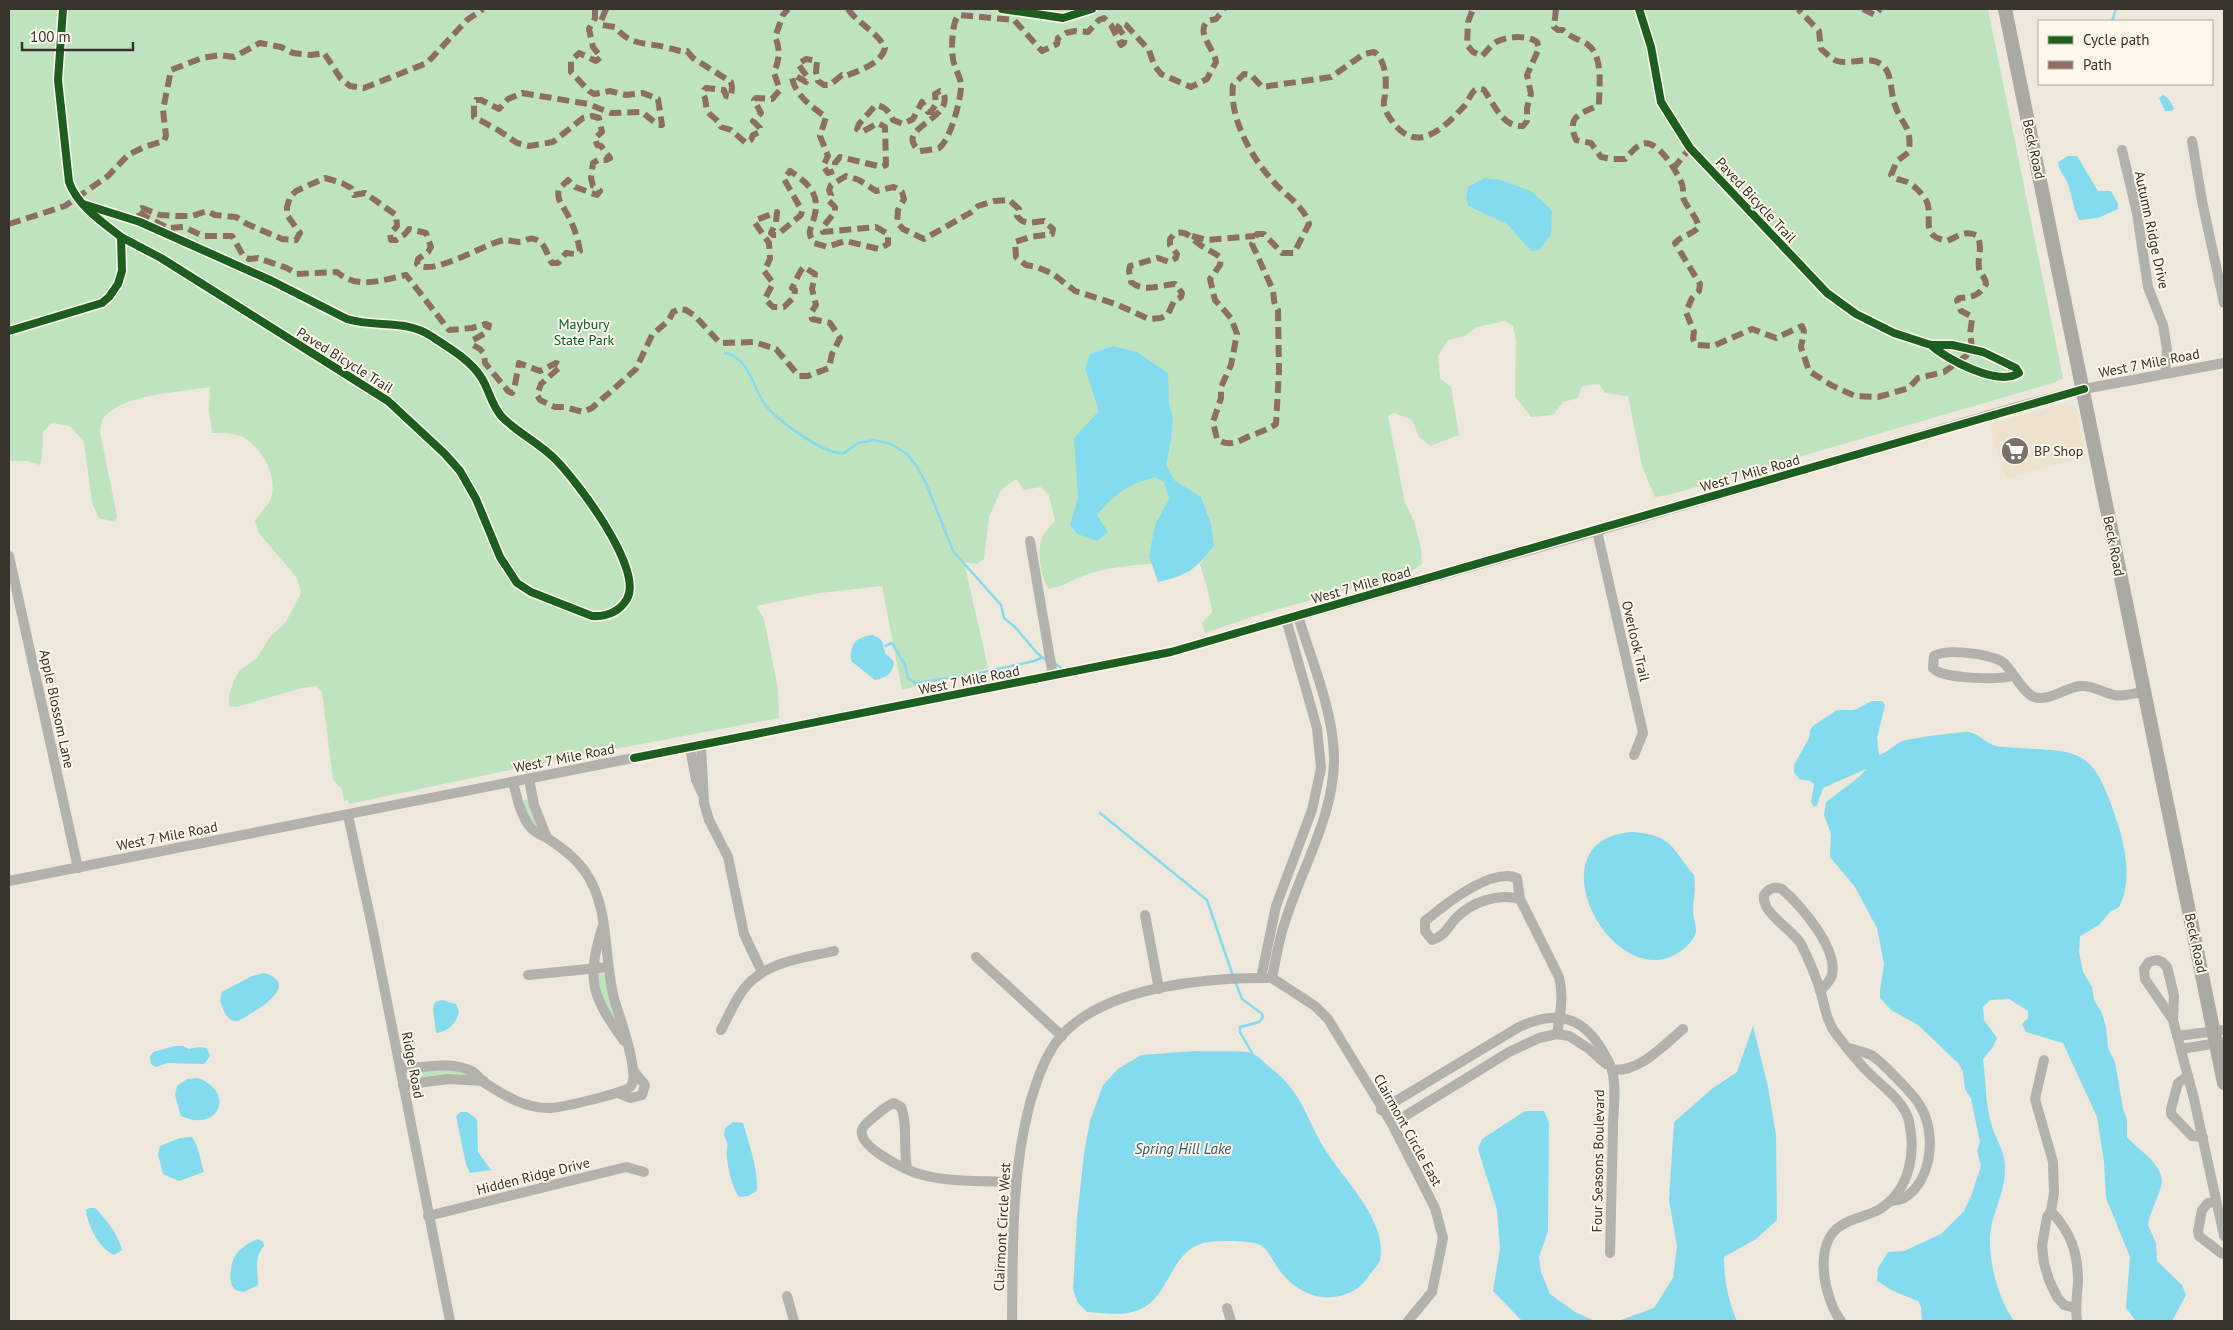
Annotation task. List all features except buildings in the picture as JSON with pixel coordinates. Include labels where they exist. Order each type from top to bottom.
[{"type":"main road","name":"Beck Road","points":[[2005,9],[2084,389],[2144,692],[2220,1036],[2224,1083]]},
{"type":"street","points":[[2192,141],[2202,201],[2224,303]]},
{"type":"street","name":"Autumn Ridge Drive","points":[[2122,150],[2137,213],[2148,287],[2163,324],[2167,350],[2165,374]]},
{"type":"street","name":"West 7 Mile Road","points":[[9,882],[1172,652],[1597,531],[2019,406],[2084,389],[2224,363]]},
{"type":"street","name":"Overlook Trail","points":[[1597,531],[1643,734],[1634,755]]},
{"type":"street","points":[[1030,541],[1053,676]]},
{"type":"street","name":"Apple Blossom Lane","points":[[9,556],[78,868]]},
{"type":"street","points":[[1272,978],[1285,920],[1326,814],[1331,790],[1334,755],[1325,705],[1298,616]]},
{"type":"street","points":[[1260,978],[1276,906],[1312,810],[1318,788],[1320,751],[1312,709],[1286,620]]},
{"type":"street","points":[[2012,676],[1993,678],[1941,674],[1933,668],[1934,656],[1946,651],[1979,655],[2001,661],[2030,695],[2040,698],[2081,686],[2115,696],[2144,692]]},
{"type":"street","points":[[1312,709],[1325,705]]},
{"type":"street","points":[[702,746],[703,796]]},
{"type":"street","points":[[690,748],[696,780],[703,796],[709,820],[730,863],[744,934],[762,972]]},
{"type":"street","points":[[529,779],[534,805],[547,838]]},
{"type":"street","points":[[400,1068],[415,1069],[448,1065],[472,1071],[484,1082],[520,1103],[542,1108],[562,1106],[618,1092],[629,1089],[632,1084],[633,1070],[608,967],[603,924],[594,886],[586,873],[571,856],[530,827],[520,809],[513,782]]},
{"type":"street","points":[[1318,788],[1331,790]]},
{"type":"street","name":"Ridge Road","points":[[348,815],[450,1321]]},
{"type":"street","points":[[1392,1124],[1498,1059],[1539,1038],[1557,1034],[1562,987],[1557,970],[1520,899],[1516,878],[1512,876],[1492,880],[1476,886],[1448,902],[1424,921],[1425,931],[1432,940],[1442,937],[1459,916],[1486,900],[1504,896],[1520,899]]},
{"type":"street","points":[[1288,877],[1300,881]]},
{"type":"street","points":[[1820,990],[1829,982],[1833,960],[1810,917],[1782,889],[1778,887],[1770,889],[1764,895],[1766,907],[1800,942],[1814,970],[1829,1024],[1862,1066],[1904,1109],[1911,1134],[1912,1150],[1906,1178],[1890,1201],[1880,1208],[1842,1225],[1827,1244],[1824,1258],[1826,1284],[1833,1308],[1841,1321]]},
{"type":"street","points":[[1145,915],[1159,989]]},
{"type":"street","points":[[603,924],[596,950],[593,979],[599,1002],[605,1014],[626,1044]]},
{"type":"street","points":[[721,1030],[740,994],[762,972],[778,965],[834,951]]},
{"type":"street","points":[[976,957],[1062,1036]]},
{"type":"street","points":[[2173,1020],[2145,979],[2144,969],[2149,962],[2157,960],[2167,967],[2174,996],[2173,1020],[2203,1138],[2224,1236]]},
{"type":"street","points":[[528,975],[608,967]]},
{"type":"street","name":"Clairmont Circle West","points":[[1012,1321],[1015,1183],[1022,1135],[1033,1095],[1046,1059],[1062,1036],[1084,1016],[1104,1005],[1159,989],[1215,980],[1272,978]]},
{"type":"street","name":"Clairmont Circle East","points":[[1272,978],[1315,1006],[1328,1019],[1381,1110],[1392,1124],[1435,1208],[1443,1238],[1432,1292],[1415,1319]]},
{"type":"street","name":"Four Seasons Boulevard","points":[[1381,1110],[1489,1045],[1535,1020],[1545,1017],[1560,1018],[1580,1024],[1594,1036],[1612,1070],[1614,1096],[1610,1253]]},
{"type":"street","points":[[1612,1070],[1623,1071],[1638,1064],[1683,1029]]},
{"type":"street","name":"Four Seasons Boulevard","points":[[1557,1034],[1569,1036],[1579,1041],[1612,1070]]},
{"type":"street","points":[[2177,1036],[2220,1036]]},
{"type":"street","points":[[2181,1049],[2220,1036]]},
{"type":"street","points":[[1489,1045],[1498,1059]]},
{"type":"street","points":[[1848,1047],[1873,1056],[1919,1103],[1925,1114],[1928,1129],[1928,1161],[1922,1179],[1903,1199],[1890,1201]]},
{"type":"street","points":[[2044,1060],[2035,1099],[2053,1162],[2054,1193],[2052,1211],[2047,1217],[2042,1246],[2044,1263],[2057,1297],[2064,1305],[2076,1308]]},
{"type":"street","points":[[1449,1069],[1458,1084]]},
{"type":"street","points":[[2188,1076],[2178,1083],[2170,1109],[2172,1114],[2192,1136],[2203,1138]]},
{"type":"street","points":[[403,1085],[448,1079],[484,1082]]},
{"type":"street","points":[[907,1168],[904,1154],[904,1114],[901,1106],[894,1103],[865,1124],[862,1131],[862,1137],[877,1153],[916,1173],[941,1178],[1015,1183]]},
{"type":"street","points":[[1911,1134],[1928,1129]]},
{"type":"street","name":"Hidden Ridge Drive","points":[[428,1216],[626,1167],[644,1172]]},
{"type":"street","points":[[2216,1202],[2208,1203],[2202,1210],[2199,1217],[2198,1231],[2199,1236],[2224,1254]]},
{"type":"street","points":[[2052,1211],[2066,1228],[2075,1254],[2078,1283],[2077,1321]]},
{"type":"street","points":[[787,1296],[794,1321]]},
{"type":"street","points":[[1227,1308],[1231,1321]]},
{"type":"shaded area","points":[[2064,403],[2076,407],[2086,456],[2006,479],[1989,425]]},
{"type":"green space","name":"Maybury State Park","points":[[9,9],[1988,9],[2063,378],[2053,383],[1672,494],[1655,497],[1642,466],[1628,396],[1605,393],[1599,384],[1582,386],[1578,398],[1563,402],[1553,415],[1531,417],[1515,396],[1516,340],[1513,326],[1505,321],[1477,327],[1465,336],[1448,340],[1438,356],[1440,378],[1451,387],[1459,435],[1430,446],[1419,437],[1412,420],[1394,413],[1388,416],[1405,503],[1414,521],[1421,548],[1422,564],[1410,572],[1258,615],[1205,633],[1202,623],[1212,612],[1200,564],[1212,549],[1150,556],[1152,564],[1105,569],[1049,589],[1042,572],[1039,552],[1042,538],[1055,521],[1049,495],[1041,487],[1024,490],[1016,479],[1001,490],[989,517],[984,559],[977,564],[964,562],[988,668],[902,690],[882,586],[820,593],[756,606],[764,619],[778,689],[779,718],[558,760],[349,804],[348,800],[344,801],[342,789],[333,780],[322,692],[316,686],[302,688],[236,707],[229,706],[229,696],[234,680],[240,670],[256,659],[270,637],[286,622],[301,593],[297,578],[258,532],[255,520],[270,501],[273,490],[267,463],[256,448],[243,437],[232,434],[212,433],[209,410],[210,387],[139,399],[113,409],[104,417],[100,432],[117,516],[115,522],[99,518],[92,503],[84,442],[70,426],[52,423],[43,432],[40,465],[28,461],[9,461]]},
{"type":"green space","points":[[528,799],[539,829],[528,817],[522,801]]},
{"type":"green space","points":[[598,973],[606,976],[618,1024],[601,997]]},
{"type":"green space","points":[[452,1068],[473,1075],[422,1078],[421,1076],[422,1072]]},
{"type":"water","points":[[2163,95],[2172,104],[2174,109],[2171,111],[2165,111],[2159,98]]},
{"type":"water","points":[[2068,156],[2077,156],[2098,191],[2111,191],[2118,204],[2118,209],[2098,218],[2079,220],[2068,184],[2058,162]]},
{"type":"water","points":[[1484,178],[1501,180],[1531,191],[1552,210],[1551,235],[1539,250],[1531,251],[1507,224],[1468,206],[1466,198],[1468,187]]},
{"type":"water","points":[[1113,346],[1137,352],[1168,373],[1169,404],[1173,417],[1166,465],[1174,480],[1201,497],[1211,524],[1214,546],[1201,561],[1184,574],[1158,582],[1149,556],[1155,525],[1169,499],[1164,482],[1155,477],[1137,483],[1116,495],[1097,515],[1108,532],[1097,541],[1077,534],[1070,525],[1078,498],[1074,438],[1099,411],[1085,368],[1090,354]]},
{"type":"water","points":[[872,635],[881,640],[886,653],[894,662],[892,670],[888,675],[875,680],[851,661],[851,650],[855,642]]},
{"type":"water","points":[[1872,701],[1882,701],[1885,705],[1877,738],[1879,755],[1902,741],[1935,735],[1969,732],[1997,746],[2067,752],[2080,757],[2091,765],[2100,779],[2118,825],[2125,855],[2127,877],[2123,898],[2119,907],[2110,912],[2099,925],[2080,936],[2079,952],[2083,972],[2092,987],[2094,1000],[2102,1013],[2108,1048],[2115,1062],[2127,1120],[2127,1137],[2151,1159],[2160,1172],[2162,1179],[2148,1225],[2156,1243],[2157,1261],[2182,1285],[2186,1295],[2172,1321],[2136,1321],[2126,1308],[2130,1257],[2106,1198],[2104,1162],[2097,1117],[2063,1043],[2026,1032],[2022,1024],[2028,1018],[2028,1011],[2009,999],[1990,1000],[1983,1007],[1984,1020],[1997,1038],[1993,1047],[1983,1059],[1989,1115],[2005,1161],[2003,1188],[1990,1234],[1991,1260],[2002,1300],[2014,1321],[1922,1321],[1921,1307],[1918,1301],[1893,1291],[1877,1281],[1878,1268],[1888,1252],[1904,1251],[1941,1234],[1964,1211],[1981,1166],[1977,1151],[1980,1142],[1971,1099],[1965,1089],[1963,1072],[1959,1064],[1918,1025],[1891,1010],[1880,998],[1884,964],[1877,928],[1855,887],[1830,857],[1831,834],[1824,815],[1826,802],[1859,777],[1866,769],[1823,788],[1817,805],[1814,807],[1811,802],[1814,784],[1810,781],[1799,779],[1794,772],[1794,765],[1809,738],[1810,730],[1813,726],[1837,710],[1854,710]]},
{"type":"water","points":[[1633,832],[1656,836],[1670,844],[1694,875],[1693,909],[1696,932],[1688,945],[1673,956],[1648,959],[1624,950],[1605,931],[1590,907],[1584,881],[1588,858],[1603,840]]},
{"type":"water","points":[[264,973],[275,978],[279,984],[272,999],[238,1021],[231,1020],[226,1015],[220,1001],[222,992],[252,976]]},
{"type":"water","points":[[442,1000],[456,1004],[459,1011],[451,1026],[444,1031],[436,1033],[433,1009],[435,1002]]},
{"type":"water","points":[[1753,1026],[1768,1087],[1776,1135],[1777,1220],[1756,1239],[1724,1257],[1727,1290],[1737,1321],[1618,1321],[1654,1308],[1673,1278],[1677,1246],[1669,1200],[1674,1122],[1713,1088],[1737,1072]]},
{"type":"water","points":[[175,1046],[183,1046],[189,1049],[207,1048],[210,1056],[204,1064],[168,1063],[156,1067],[151,1064],[150,1057],[153,1052]]},
{"type":"water","name":"Spring Hill Lake","points":[[1195,1051],[1252,1053],[1279,1075],[1296,1094],[1326,1151],[1363,1202],[1377,1231],[1381,1245],[1380,1260],[1366,1280],[1357,1288],[1336,1297],[1317,1296],[1299,1289],[1291,1283],[1268,1252],[1260,1245],[1241,1241],[1215,1241],[1203,1243],[1192,1248],[1183,1256],[1156,1297],[1136,1311],[1119,1314],[1087,1312],[1078,1303],[1073,1290],[1077,1219],[1084,1153],[1090,1121],[1103,1085],[1118,1069],[1141,1055]]},
{"type":"water","points":[[198,1078],[210,1085],[217,1093],[220,1101],[218,1109],[213,1115],[205,1119],[194,1120],[181,1116],[175,1095],[177,1086],[187,1079]]},
{"type":"water","points":[[1525,1111],[1544,1111],[1549,1122],[1548,1231],[1539,1257],[1541,1272],[1550,1294],[1575,1312],[1595,1321],[1522,1321],[1493,1291],[1500,1249],[1497,1210],[1478,1149],[1482,1139]]},
{"type":"water","points":[[461,1112],[467,1112],[477,1119],[478,1152],[491,1170],[470,1173],[466,1164],[456,1116]]},
{"type":"water","points":[[733,1122],[743,1123],[755,1165],[757,1191],[748,1196],[739,1197],[732,1183],[728,1168],[727,1144],[724,1135],[725,1128]]},
{"type":"water","points":[[192,1137],[198,1149],[204,1172],[179,1181],[163,1174],[158,1154],[160,1146],[180,1138]]},
{"type":"water","points":[[95,1208],[107,1222],[118,1238],[122,1250],[114,1255],[99,1242],[89,1223],[86,1210]]},
{"type":"water","points":[[258,1239],[263,1242],[264,1246],[257,1260],[258,1285],[244,1292],[236,1290],[231,1284],[231,1267],[234,1259],[242,1248]]},
{"type":"waterway","points":[[2112,20],[2116,9]]},
{"type":"waterway","points":[[725,353],[733,356],[745,366],[760,396],[770,410],[789,427],[813,443],[825,449],[844,453],[858,443],[874,440],[891,444],[907,454],[926,483],[953,551],[1001,605],[1004,618],[1047,661]]},
{"type":"waterway","points":[[885,646],[892,643],[905,665],[908,678],[916,683],[979,673],[1041,658]]},
{"type":"waterway","points":[[1054,663],[1061,668]]},
{"type":"waterway","points":[[1100,813],[1207,900],[1233,976]]},
{"type":"waterway","points":[[1235,981],[1242,999],[1262,1014],[1263,1017],[1259,1022],[1240,1027],[1240,1032],[1252,1053]]},
{"type":"marked path","points":[[9,224],[65,206],[108,176],[128,155],[144,147],[164,141],[166,136],[163,110],[171,70],[202,58],[220,55],[234,57],[260,43],[281,47],[293,53],[311,55],[324,53],[341,79],[350,86],[364,88],[427,63],[467,20],[483,9]]},
{"type":"marked path","points":[[595,9],[595,18],[589,29],[593,47],[601,57],[596,61],[579,53],[571,61],[571,72],[594,94],[610,91],[626,95],[643,93],[658,99],[662,125],[658,125],[642,112],[611,113],[588,104],[522,93],[508,99],[499,109],[481,100],[476,100],[474,103],[474,117],[517,143],[529,146],[553,142],[583,118],[592,116],[599,118],[602,132],[595,138],[597,145],[601,146],[610,158],[593,163],[591,178],[593,186],[600,191],[597,195],[575,187],[568,180],[559,189],[559,199],[569,216],[577,236],[580,251],[575,254],[566,253],[558,263],[552,263],[541,243],[529,239],[520,242],[504,240],[446,263],[424,267],[417,264],[418,259],[428,252],[431,247],[426,233],[409,229],[396,240],[391,240],[390,234],[397,226],[396,215],[365,193],[354,195],[351,188],[325,178],[296,191],[290,197],[287,215],[300,233],[296,240],[282,239],[247,224],[236,217],[215,215],[207,211],[192,216],[177,216],[160,215],[142,208],[138,210],[139,213],[168,228],[184,227],[203,236],[232,236],[244,257],[249,259],[258,258],[287,268],[296,274],[337,272],[345,278],[362,282],[379,281],[406,275],[449,330],[489,325],[487,332],[473,340],[473,345],[484,354],[485,363],[508,391],[512,393],[514,390],[519,363],[540,371],[556,363],[560,367],[541,384],[537,395],[540,400],[555,407],[565,407],[583,412],[592,408],[636,369],[652,335],[669,320],[673,312],[679,309],[686,310],[695,316],[720,343],[754,342],[776,349],[799,376],[808,376],[829,368],[832,354],[840,338],[830,323],[812,319],[811,313],[816,305],[812,289],[815,274],[804,267],[802,269],[792,288],[795,290],[794,297],[784,307],[773,307],[765,299],[773,283],[764,271],[770,259],[769,243],[755,223],[756,220],[777,212],[776,222],[771,233],[777,235],[801,215],[802,211],[784,179],[790,171],[808,186],[815,198],[815,212],[810,232],[814,243],[827,247],[845,241],[879,249],[888,244],[888,234],[876,227],[823,232],[823,227],[835,212],[835,207],[829,201],[831,185],[846,176],[859,180],[876,191],[894,187],[902,192],[904,199],[898,210],[897,222],[903,229],[924,239],[970,213],[978,206],[994,201],[1009,200],[1019,209],[1017,216],[1023,221],[1029,223],[1044,221],[1053,229],[1052,234],[1030,237],[1015,242],[1016,257],[1026,265],[1037,267],[1053,274],[1075,291],[1116,304],[1149,319],[1161,318],[1168,314],[1174,301],[1181,297],[1182,293],[1175,284],[1152,288],[1136,285],[1131,282],[1130,266],[1158,258],[1169,262],[1176,258],[1177,254],[1170,245],[1170,239],[1174,234],[1185,233],[1221,258],[1220,265],[1210,279],[1215,300],[1231,318],[1237,334],[1231,365],[1221,387],[1221,398],[1213,422],[1217,439],[1226,443],[1234,443],[1276,424],[1279,371],[1278,310],[1272,288],[1252,244],[1257,234],[1264,234],[1282,253],[1294,253],[1309,224],[1303,211],[1264,171],[1249,148],[1234,110],[1233,85],[1244,74],[1251,75],[1262,87],[1331,77],[1364,54],[1374,52],[1381,60],[1385,71],[1384,104],[1386,110],[1395,125],[1411,137],[1419,138],[1426,136],[1441,128],[1464,107],[1477,89],[1484,90],[1495,108],[1505,119],[1516,126],[1523,126],[1527,121],[1527,108],[1531,94],[1527,75],[1539,48],[1537,42],[1523,37],[1511,38],[1496,42],[1482,56],[1473,52],[1467,45],[1468,22],[1473,9]]},
{"type":"marked path","points":[[606,9],[601,21],[602,25],[615,27],[626,37],[638,42],[687,51],[693,58],[731,82],[731,97],[726,96],[724,90],[706,88],[703,94],[707,110],[721,127],[731,130],[746,143],[751,140],[753,135],[760,132],[760,128],[753,121],[761,113],[754,100],[756,98],[772,99],[780,90],[774,73],[779,55],[775,37],[783,15],[788,9]]},
{"type":"marked path","points":[[848,9],[882,42],[885,48],[883,54],[875,62],[846,76],[842,75],[830,85],[824,85],[818,81],[816,72],[817,61],[806,59],[798,64],[808,78],[806,82],[796,76],[792,78],[801,95],[810,105],[826,117],[820,136],[828,156],[823,166],[828,173],[834,171],[835,163],[840,157],[882,167],[886,165],[885,127],[878,123],[862,132],[857,129],[859,124],[876,105],[886,110],[893,120],[903,124],[913,119],[922,102],[928,112],[931,112],[936,104],[935,94],[940,91],[943,92],[945,102],[941,110],[913,136],[913,143],[920,151],[937,149],[943,144],[951,128],[961,90],[952,49],[953,28],[959,15],[1014,20],[1042,51],[1057,44],[1058,38],[1066,33],[1075,31],[1088,32],[1099,20],[1104,18],[1111,25],[1121,45],[1124,43],[1125,37],[1118,27],[1121,23],[1126,25],[1149,50],[1154,65],[1161,74],[1191,87],[1207,79],[1216,62],[1203,31],[1207,21],[1216,19],[1224,9]]},
{"type":"marked path","points":[[1556,9],[1554,27],[1587,44],[1596,56],[1598,64],[1600,81],[1599,105],[1581,113],[1574,120],[1573,132],[1576,140],[1591,143],[1601,157],[1612,159],[1625,159],[1640,145],[1646,143],[1653,145],[1665,156],[1676,171],[1682,184],[1684,200],[1699,227],[1675,243],[1700,284],[1699,291],[1692,298],[1686,312],[1694,332],[1693,339],[1696,345],[1713,346],[1752,329],[1776,338],[1802,326],[1804,331],[1801,347],[1809,371],[1831,385],[1855,396],[1878,397],[1909,388],[1918,378],[1944,372],[1966,356],[1972,347],[1970,333],[1971,316],[1961,311],[1957,300],[1959,298],[1975,296],[1986,284],[1979,268],[1980,243],[1976,235],[1967,233],[1947,241],[1932,234],[1925,198],[1911,184],[1891,175],[1897,161],[1909,152],[1910,143],[1908,131],[1894,101],[1887,71],[1882,65],[1870,60],[1843,62],[1833,59],[1821,49],[1819,31],[1798,9]]},
{"type":"marked path","points":[[1863,9],[1875,15],[1880,9]]},
{"type":"marked path","points":[[1673,169],[1690,148]]},
{"type":"marked path","points":[[1192,236],[1207,240],[1255,236]]},
{"type":"cycle path","points":[[9,331],[102,303],[118,284],[122,271],[121,237],[84,206],[69,182],[58,80],[63,9]]},
{"type":"cycle path","points":[[1002,9],[1063,18],[1092,9]]},
{"type":"cycle path","name":"Paved Bicycle Trail","points":[[1639,9],[1651,47],[1661,102],[1690,148],[1827,293],[1856,314],[1894,333],[1931,345],[1952,345],[1983,352],[2016,368],[2019,373],[2010,376],[1999,376],[1973,370],[1948,357],[1931,345]]},
{"type":"cycle path","name":"Paved Bicycle Trail","points":[[83,204],[140,222],[272,281],[347,319],[358,322],[411,327],[431,336],[458,354],[481,377],[495,407],[502,417],[555,459],[578,486],[606,526],[626,568],[630,585],[624,604],[612,613],[603,616],[592,616],[531,592],[517,583],[500,557],[476,499],[460,471],[445,454],[388,401],[161,258],[121,237]]},
{"type":"cycle path","points":[[634,758],[1171,652],[2084,389]]},
{"type":"place","name":"BP Shop","points":[[2015,451]]}]
